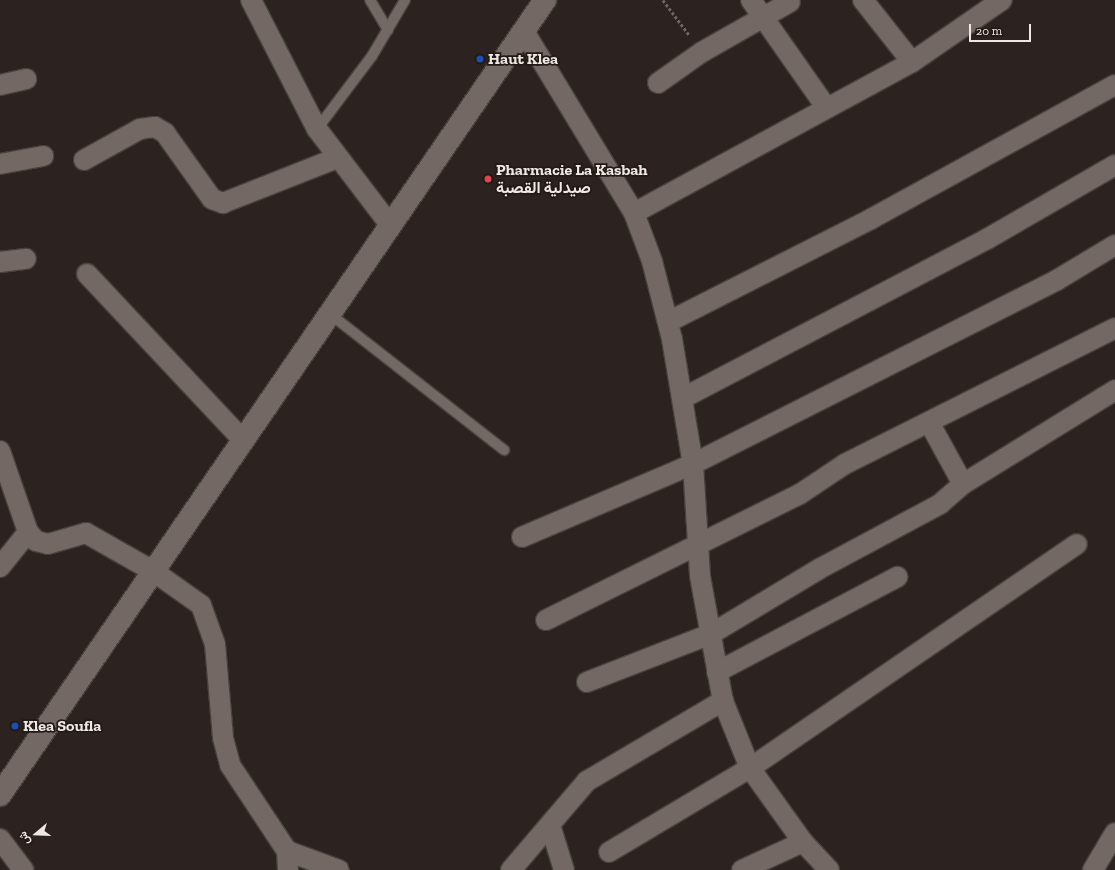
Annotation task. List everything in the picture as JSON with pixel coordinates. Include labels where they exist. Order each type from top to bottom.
[{"type":"main road","points":[[0,795],[524,33],[540,2]]},
{"type":"street","points":[[251,0],[317,129],[337,158],[391,226]]},
{"type":"street","points":[[751,0],[826,107]]},
{"type":"street","points":[[863,0],[912,62]]},
{"type":"street","points":[[634,213],[826,107],[912,62],[1002,0]]},
{"type":"street","points":[[658,83],[702,52],[790,2]]},
{"type":"street","points":[[524,33],[634,213],[668,322],[693,464],[700,576],[723,701],[750,768],[803,842],[829,870]]},
{"type":"street","points":[[0,85],[26,79]]},
{"type":"street","points":[[668,322],[871,219],[1115,85]]},
{"type":"street","points":[[84,160],[140,129],[155,127],[165,133],[212,199],[223,203],[337,158]]},
{"type":"street","points":[[0,164],[43,156]]},
{"type":"street","points":[[682,398],[987,239],[1115,165]]},
{"type":"street","points":[[522,537],[693,464],[1057,280],[1115,245]]},
{"type":"street","points":[[0,262],[26,259]]},
{"type":"street","points":[[87,274],[243,440]]},
{"type":"street","points":[[546,620],[800,494],[845,464],[930,424],[1115,328]]},
{"type":"street","points":[[586,682],[711,634],[819,569],[940,504],[964,484],[1115,390]]},
{"type":"street","points":[[930,424],[964,484]]},
{"type":"street","points":[[0,451],[28,532],[36,541],[48,544],[86,533],[153,571],[201,605],[209,621],[215,644],[224,738],[230,765],[287,861],[339,870]]},
{"type":"street","points":[[0,567],[28,532]]},
{"type":"street","points":[[610,852],[750,768],[1077,544]]},
{"type":"street","points":[[717,672],[897,577]]},
{"type":"street","points":[[512,870],[587,781],[723,701]]},
{"type":"street","points":[[550,825],[564,870]]},
{"type":"street","points":[[1093,870],[1115,833]]},
{"type":"street","points":[[0,839],[23,870]]},
{"type":"street","points":[[742,870],[803,842]]},
{"type":"lane","points":[[370,0],[388,30]]},
{"type":"lane","points":[[317,129],[388,30],[405,0]]},
{"type":"lane","points":[[330,314],[504,450]]},
{"type":"path","points":[[663,0],[702,52]]},
{"type":"place","name":"Haut Klea","points":[[480,59]]},
{"type":"place","name":"Pharmacie La Kasbah صيدلية القصبة","points":[[488,179]]},
{"type":"place","name":"Klea Soufla","points":[[15,726]]}]
